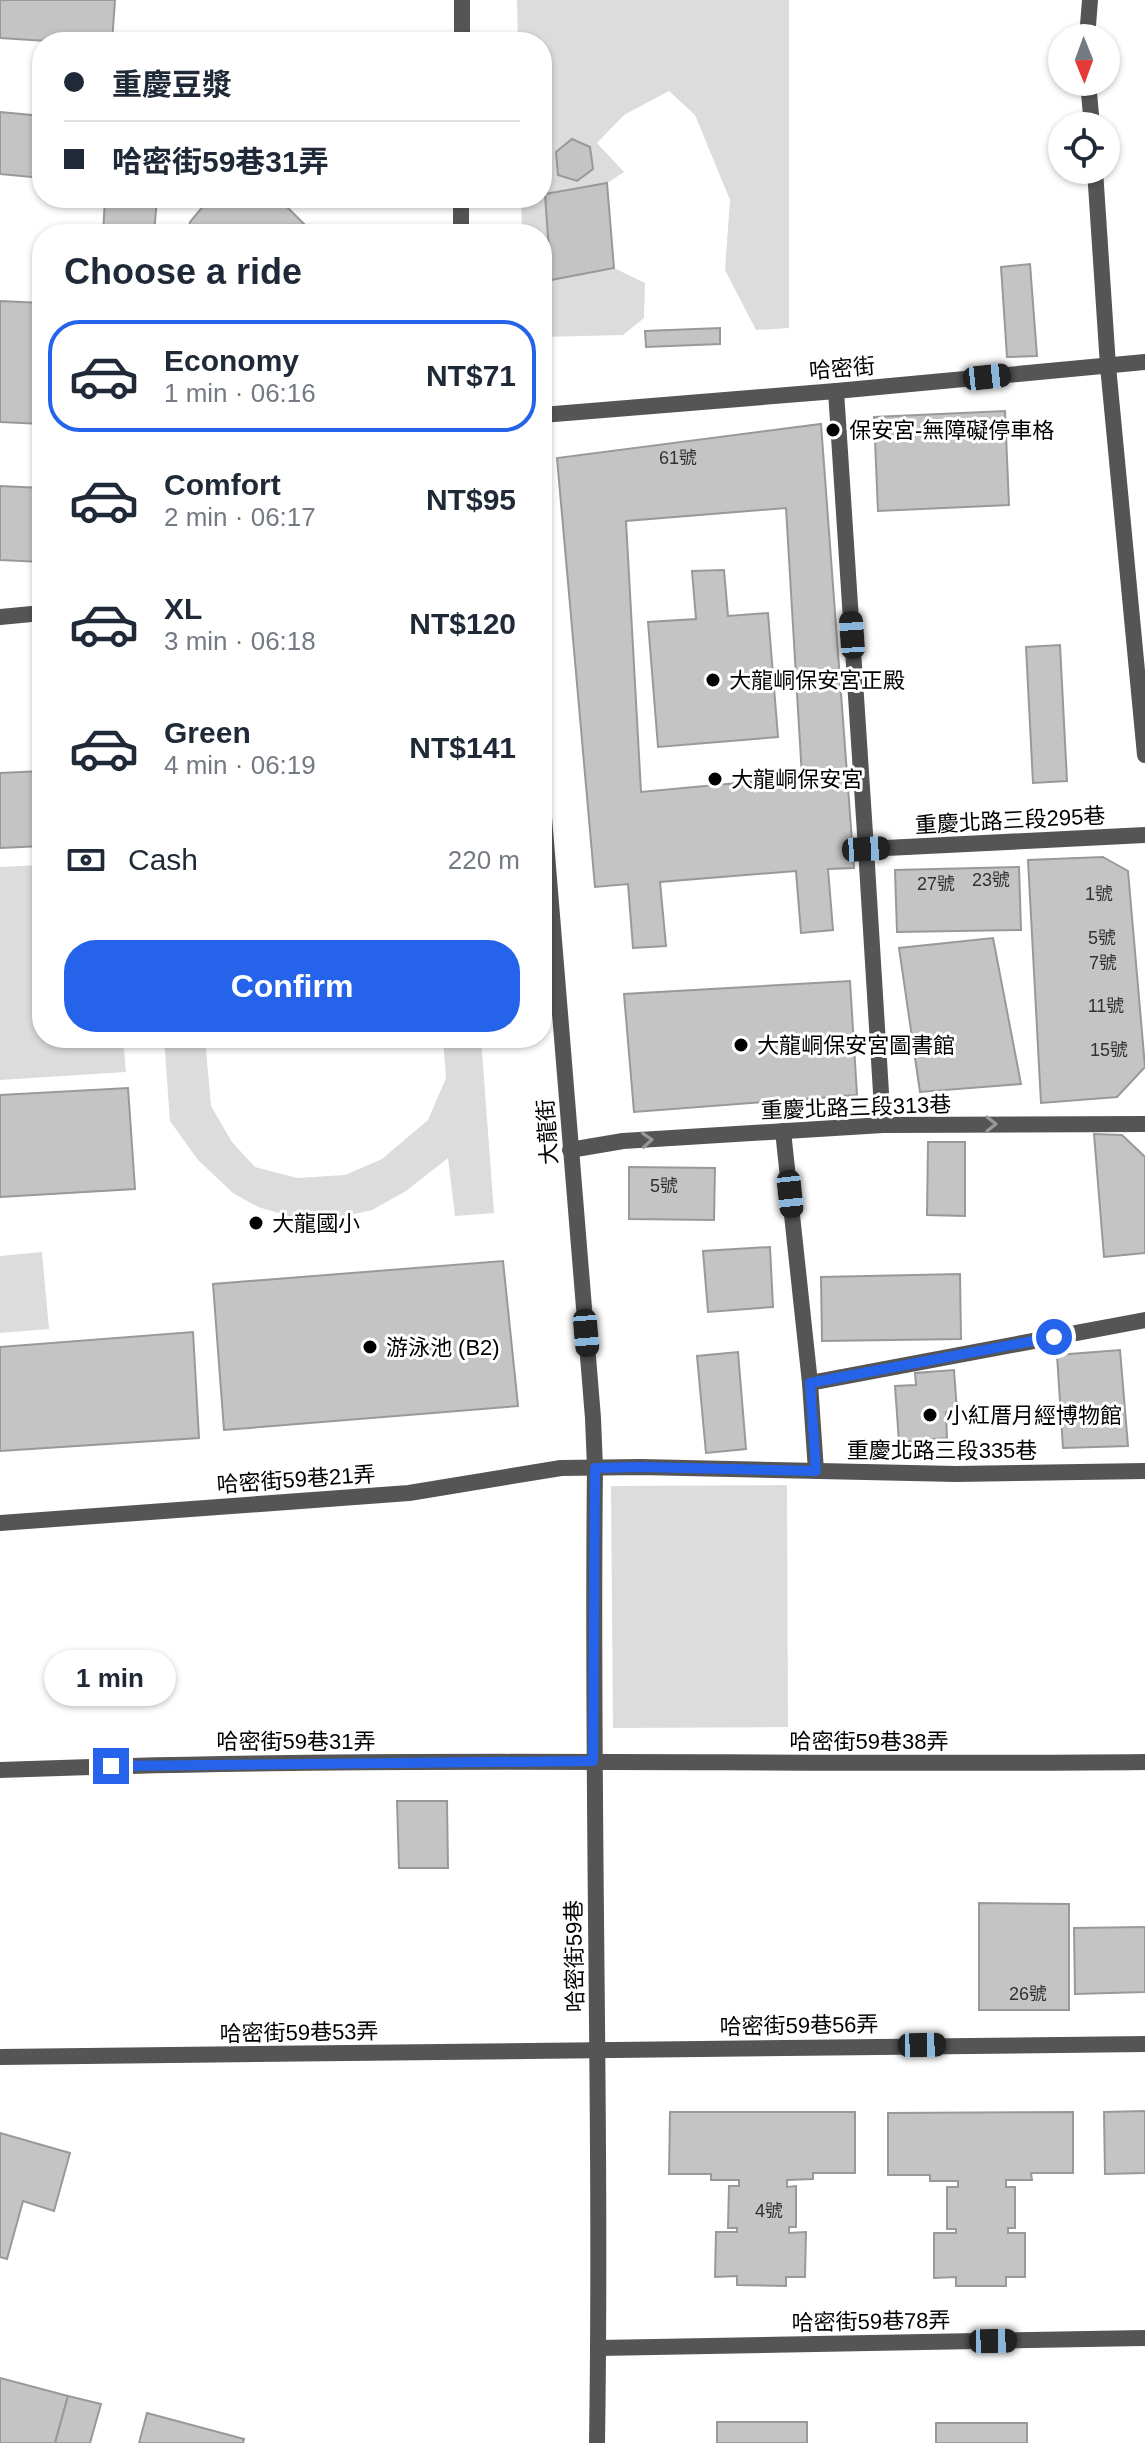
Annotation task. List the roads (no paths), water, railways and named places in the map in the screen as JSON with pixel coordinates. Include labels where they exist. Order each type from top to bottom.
[{"type":"street","points":[[462,0],[462,32]]},
{"type":"street","points":[[1088,24],[1090,0]]},
{"type":"street","points":[[1096,184],[1108,366],[1145,755]]},
{"type":"street","name":"哈密街","points":[[552,414],[1145,362]]},
{"type":"street","points":[[836,391],[883,1125]]},
{"type":"street","points":[[0,617],[32,614]]},
{"type":"street","name":"重慶北路三段295巷","points":[[866,849],[1145,835]]},
{"type":"street","name":"大龍街","points":[[552,920],[595,1468]]},
{"type":"street","name":"重慶北路三段313巷","points":[[570,1150],[623,1141],[883,1125],[1145,1124]]},
{"type":"street","points":[[783,1131],[810,1383],[816,1471]]},
{"type":"street","points":[[810,1383],[1145,1320]]},
{"type":"street","name":"哈密街59巷21弄","points":[[0,1523],[409,1493],[561,1468],[595,1468]]},
{"type":"street","name":"重慶北路三段335巷","points":[[595,1468],[956,1474],[1145,1471]]},
{"type":"street","name":"哈密街59巷","points":[[595,1468],[593,1761],[598,2050],[597,2443]]},
{"type":"street","name":"哈密街59巷38弄","points":[[593,1761],[894,1764],[1145,1762]]},
{"type":"street","name":"哈密街59巷31弄","points":[[0,1770],[166,1763],[593,1761]]},
{"type":"street","name":"哈密街59巷56弄","points":[[598,2050],[1145,2044]]},
{"type":"street","name":"哈密街59巷53弄","points":[[0,2057],[598,2050]]},
{"type":"street","name":"哈密街59巷78弄","points":[[599,2348],[1145,2338]]},
{"type":"place","name":"保安宮-無障礙停車格","points":[[833,430]]},
{"type":"place","name":"大龍峒保安宮正殿","points":[[713,680]]},
{"type":"place","name":"大龍峒保安宮","points":[[715,779]]},
{"type":"place","name":"大龍峒保安宮圖書館","points":[[741,1045]]},
{"type":"place","name":"大龍國小","points":[[256,1223]]},
{"type":"place","name":"游泳池 (B2)","points":[[370,1347]]},
{"type":"place","name":"小紅厝月經博物館","points":[[930,1415]]}]
